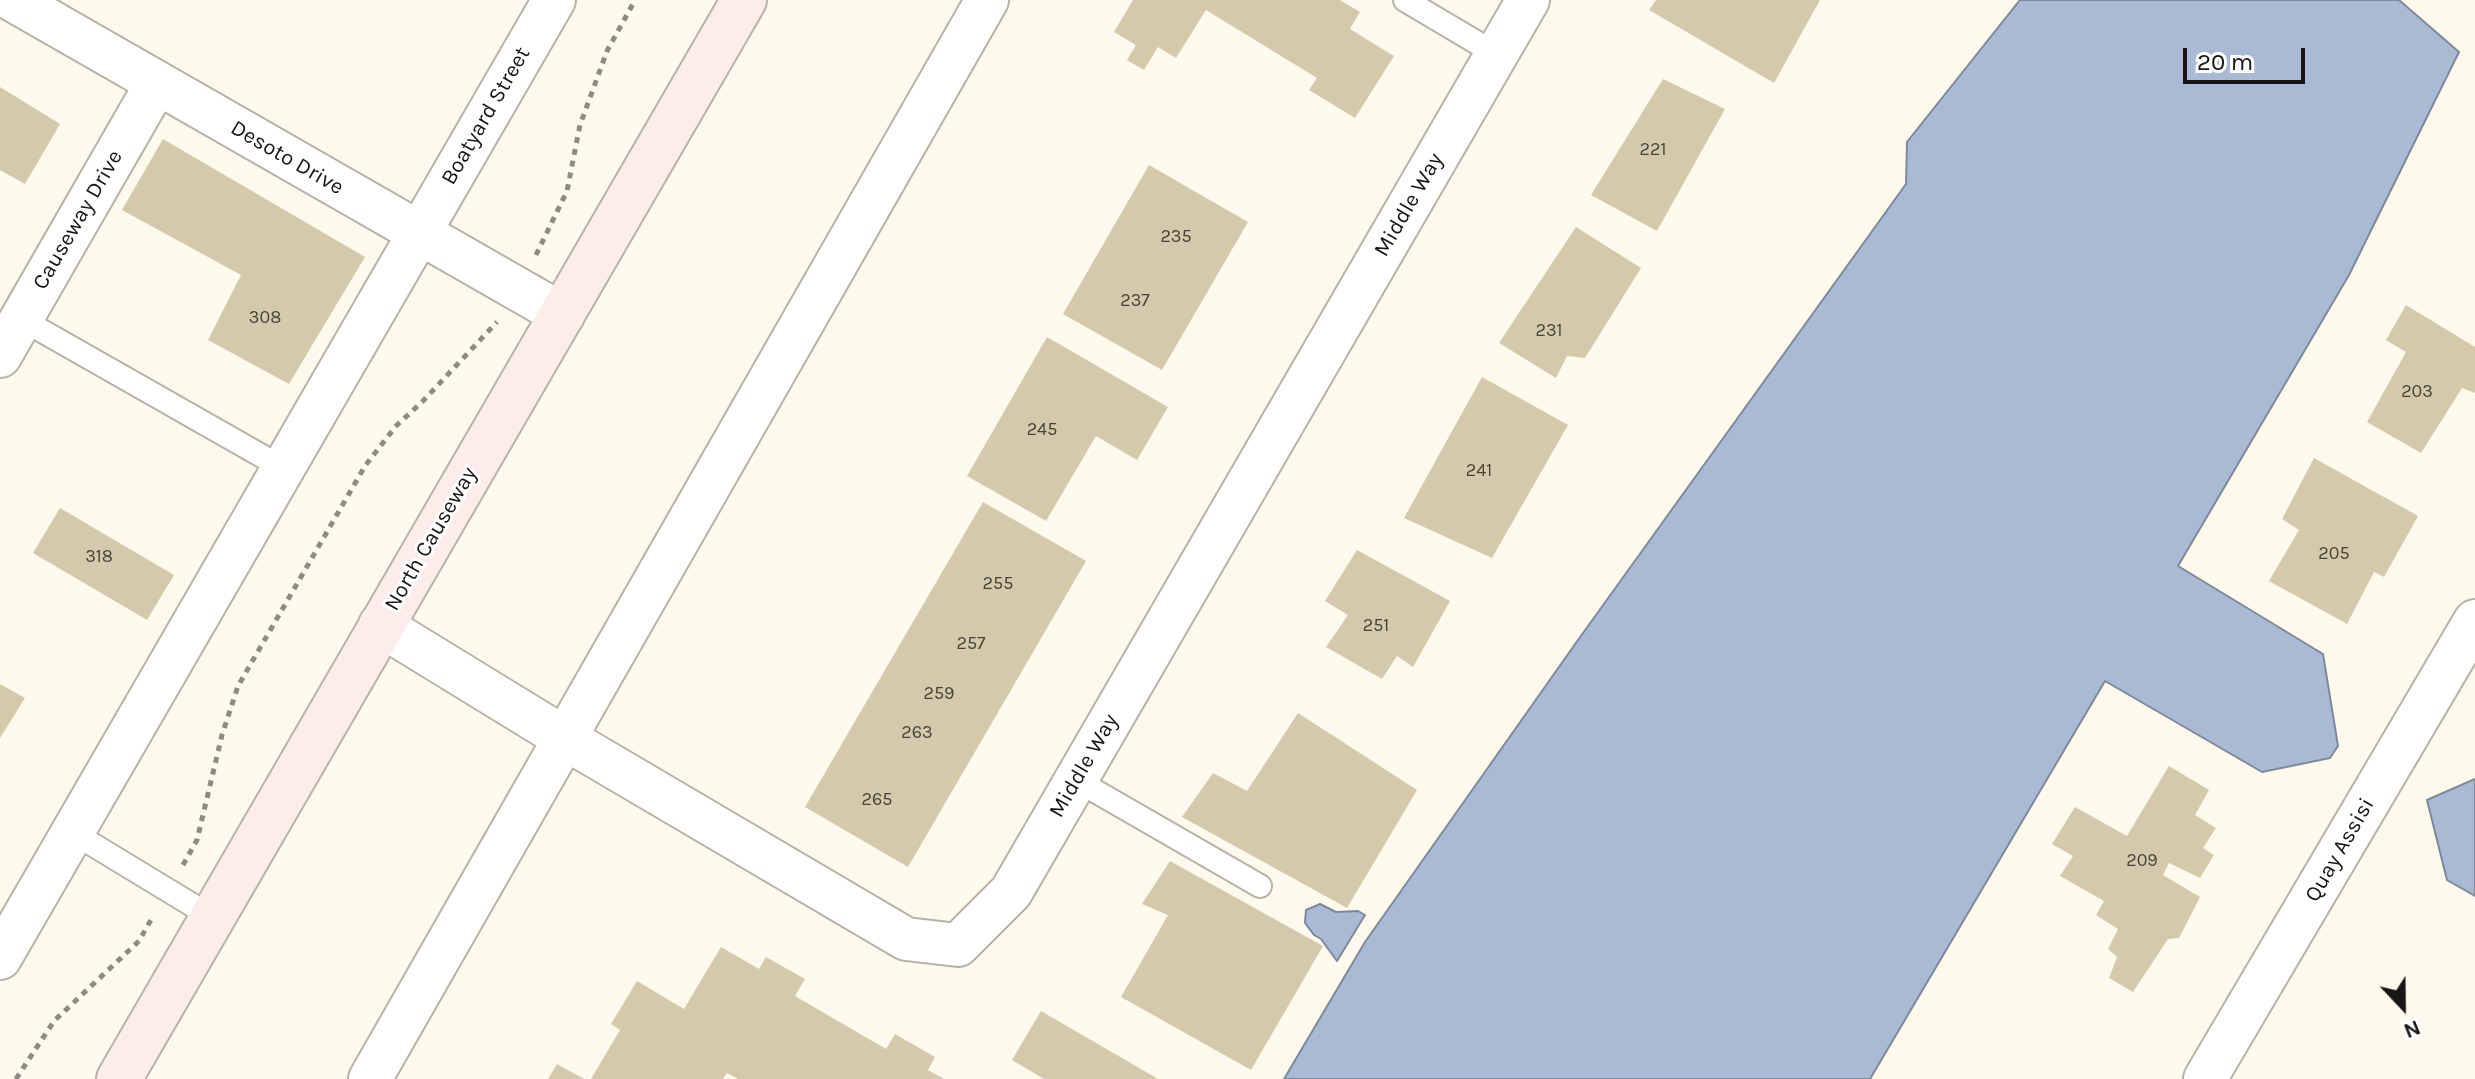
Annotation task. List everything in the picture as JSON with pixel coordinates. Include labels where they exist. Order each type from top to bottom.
[{"type":"main road","name":"North Causeway","points":[[119,1079],[744,0]]},
{"type":"street","name":"Desoto Drive","points":[[13,0],[563,315]]},
{"type":"street","name":"Boatyard Street","points":[[0,958],[554,0]]},
{"type":"street","points":[[370,1079],[987,0]]},
{"type":"street","name":"Middle Way","points":[[380,625],[566,739],[906,939],[958,945],[1011,892],[1528,0]]},
{"type":"street","name":"Causeway Drive","points":[[0,356],[157,83]]},
{"type":"street","name":"Quay Assisi","points":[[2205,1079],[2475,621]]},
{"type":"lane","points":[[1405,0],[1496,54]]},
{"type":"lane","points":[[21,319],[283,468]]},
{"type":"lane","points":[[1076,780],[1260,886]]},
{"type":"lane","points":[[72,832],[212,917]]},
{"type":"path","points":[[16,1079],[54,1021],[139,941],[197,840],[222,735],[238,686],[357,479],[396,426],[492,330],[518,290],[567,191],[585,110],[607,51],[635,0]]},
{"type":"water","points":[[2020,0],[2399,0],[2459,52],[2349,275],[2178,566],[2323,654],[2338,746],[2330,758],[2262,772],[2105,681],[1870,1079],[1284,1079],[1365,942],[1906,184],[1907,142]]},
{"type":"water","points":[[2475,779],[2475,896],[2447,880],[2427,800]]},
{"type":"water","points":[[1320,904],[1336,912],[1358,911],[1365,915],[1337,961],[1305,923],[1306,910]]},
{"type":"building","points":[[1133,0],[1340,0],[1360,12],[1350,29],[1394,56],[1355,118],[1309,90],[1317,78],[1206,10],[1176,58],[1158,47],[1144,70],[1127,60],[1136,45],[1114,32]]},
{"type":"building","points":[[1656,0],[1820,0],[1774,83],[1649,10]]},
{"type":"building","points":[[1663,79],[1725,109],[1657,231],[1591,195]]},
{"type":"building","points":[[0,87],[60,124],[25,184],[0,170]]},
{"type":"building","points":[[163,139],[365,257],[289,384],[208,340],[241,275],[122,210]]},
{"type":"building","points":[[1149,165],[1248,222],[1162,370],[1063,314]]},
{"type":"building","points":[[1576,227],[1641,268],[1585,358],[1567,356],[1556,378],[1499,343]]},
{"type":"building","points":[[2406,305],[2475,347],[2475,393],[2462,388],[2421,453],[2367,422],[2406,352],[2386,340]]},
{"type":"building","points":[[1047,337],[1168,407],[1137,460],[1096,436],[1046,521],[967,476]]},
{"type":"building","points":[[1482,377],[1568,425],[1492,558],[1404,518]]},
{"type":"building","points":[[2314,458],[2418,516],[2384,577],[2374,572],[2347,624],[2269,581],[2299,530],[2282,519]]},
{"type":"building","points":[[983,502],[1086,561],[908,867],[805,807]]},
{"type":"building","points":[[60,508],[174,575],[147,620],[33,553]]},
{"type":"building","points":[[1357,550],[1450,601],[1413,667],[1397,656],[1382,679],[1326,647],[1348,615],[1325,601]]},
{"type":"building","points":[[0,684],[25,698],[0,738]]},
{"type":"building","points":[[1298,713],[1417,790],[1347,908],[1182,817],[1213,773],[1247,791]]},
{"type":"building","points":[[2169,766],[2209,790],[2195,815],[2216,828],[2203,848],[2214,855],[2200,878],[2169,863],[2163,875],[2200,897],[2179,938],[2168,939],[2133,992],[2109,978],[2117,957],[2108,949],[2118,929],[2096,915],[2104,901],[2060,876],[2073,856],[2052,844],[2075,807],[2127,836]]},
{"type":"building","points":[[1170,861],[1323,946],[1251,1070],[1121,997],[1168,915],[1142,904]]},
{"type":"building","points":[[721,947],[759,969],[766,957],[805,979],[795,996],[886,1049],[895,1034],[935,1057],[928,1070],[944,1079],[738,1079],[727,1073],[723,1079],[591,1079],[620,1030],[611,1024],[637,981],[684,1009]]},
{"type":"building","points":[[1041,1011],[1158,1079],[1044,1079],[1012,1060]]},
{"type":"building","points":[[557,1064],[584,1079],[548,1079]]}]
